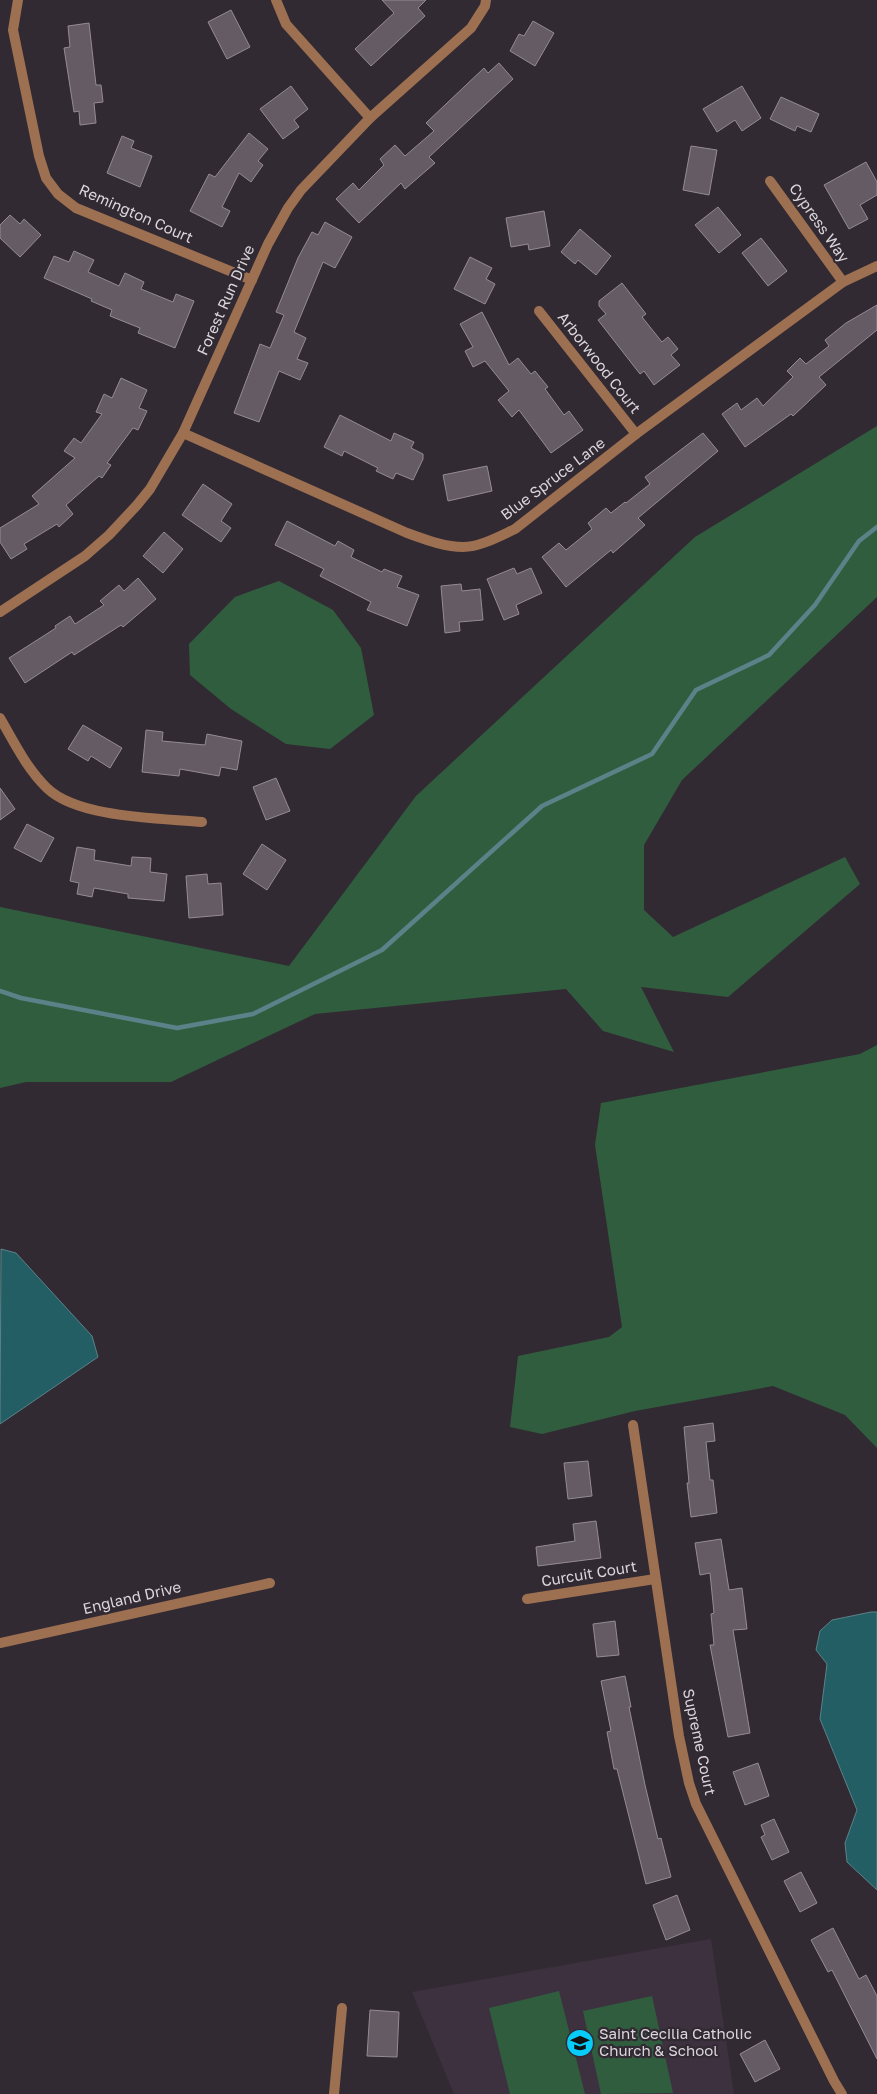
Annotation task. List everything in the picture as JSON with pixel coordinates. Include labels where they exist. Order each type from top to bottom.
[{"type":"street","name":"Remington Court","points":[[18,0],[13,30],[15,40],[39,156],[46,178],[58,194],[76,208],[252,280]]},
{"type":"street","points":[[276,0],[286,24],[370,118]]},
{"type":"street","name":"Forest Run Drive","points":[[0,612],[64,571],[109,535],[150,489],[183,432],[277,225],[288,208],[301,190],[370,118],[471,28],[485,6],[486,0]]},
{"type":"street","name":"Cypress Way","points":[[770,181],[843,282]]},
{"type":"street","name":"Blue Spruce Lane","points":[[183,432],[407,533],[431,542],[464,547],[515,529],[636,434],[843,282],[877,266]]},
{"type":"street","name":"Arborwood Court","points":[[539,311],[636,434]]},
{"type":"street","points":[[0,718],[32,770],[48,790],[81,808],[102,812],[202,822]]},
{"type":"street","name":"Supreme Court","points":[[633,1425],[679,1736],[696,1804],[842,2094]]},
{"type":"street","name":"Curcuit Court","points":[[527,1599],[655,1579]]},
{"type":"street","name":"England Drive","points":[[0,1643],[270,1583]]},
{"type":"street","points":[[334,2094],[342,2008]]},
{"type":"shaded area","name":"Saint Cecilia Catholic Church & School","points":[[711,1939],[734,2094],[454,2094],[412,1992]]},
{"type":"green space","points":[[877,426],[877,597],[682,780],[644,845],[644,910],[673,937],[845,857],[860,884],[728,997],[641,987],[674,1052],[603,1031],[566,989],[315,1014],[171,1082],[26,1082],[0,1088],[0,907],[289,966],[416,796],[695,537]]},
{"type":"green space","points":[[279,581],[333,610],[361,648],[374,715],[330,749],[286,744],[231,709],[190,675],[189,644],[235,597]]},
{"type":"green space","points":[[877,1045],[877,1448],[845,1415],[773,1386],[635,1411],[542,1434],[510,1427],[518,1356],[609,1337],[622,1327],[595,1145],[601,1103],[860,1054]]},
{"type":"green space","points":[[559,1991],[585,2094],[510,2094],[489,2008]]},
{"type":"green space","points":[[652,1996],[673,2093],[601,2094],[583,2011]]},
{"type":"water","points":[[1,1249],[16,1253],[92,1336],[98,1357],[0,1424]]},
{"type":"water","points":[[877,1612],[877,1890],[847,1862],[845,1843],[857,1810],[820,1719],[827,1664],[816,1650],[820,1631],[832,1620]]},
{"type":"building","points":[[382,0],[426,0],[418,8],[425,16],[371,66],[355,49],[394,13]]},
{"type":"building","points":[[231,10],[250,47],[227,59],[208,22]]},
{"type":"building","points":[[533,21],[554,33],[535,66],[510,51],[519,34],[524,36]]},
{"type":"building","points":[[89,23],[96,85],[101,85],[103,102],[94,103],[96,123],[80,125],[79,111],[74,112],[64,48],[70,47],[68,26]]},
{"type":"building","points":[[499,63],[513,79],[429,157],[435,163],[405,189],[401,183],[359,223],[336,199],[353,183],[359,190],[384,165],[380,159],[395,145],[405,156],[434,131],[426,123],[484,68],[488,73]]},
{"type":"building","points":[[291,86],[308,109],[294,120],[299,127],[283,139],[260,109]]},
{"type":"building","points":[[742,86],[761,118],[742,131],[735,120],[717,132],[703,109]]},
{"type":"building","points":[[781,97],[819,114],[811,132],[797,126],[795,131],[770,119]]},
{"type":"building","points":[[249,133],[268,149],[258,161],[263,165],[251,182],[239,173],[222,207],[230,211],[222,227],[190,211],[209,174],[215,177]]},
{"type":"building","points":[[122,136],[134,141],[131,148],[152,156],[140,187],[107,173]]},
{"type":"building","points":[[691,146],[717,150],[709,195],[683,190]]},
{"type":"building","points":[[866,162],[877,182],[877,195],[860,205],[868,219],[849,229],[824,185]]},
{"type":"building","points":[[718,207],[741,235],[719,253],[695,225]]},
{"type":"building","points":[[544,211],[550,246],[529,250],[528,244],[511,247],[506,218]]},
{"type":"building","points":[[10,215],[20,224],[24,219],[41,235],[20,257],[0,238],[0,225]]},
{"type":"building","points":[[325,222],[352,237],[335,268],[323,262],[294,332],[306,338],[297,359],[308,363],[300,380],[279,371],[259,422],[234,413],[260,344],[270,348],[284,315],[276,312],[298,258],[312,232],[318,235]]},
{"type":"building","points":[[580,229],[611,256],[596,275],[578,260],[575,264],[561,252]]},
{"type":"building","points":[[761,238],[787,271],[768,286],[742,253]]},
{"type":"building","points":[[74,251],[94,260],[88,272],[119,286],[125,273],[144,282],[141,289],[173,302],[176,294],[194,301],[175,348],[138,333],[140,328],[110,316],[112,310],[44,278],[54,256],[69,262]]},
{"type":"building","points":[[470,257],[492,268],[486,279],[495,284],[485,304],[454,289]]},
{"type":"building","points":[[622,283],[646,314],[642,317],[662,342],[668,337],[678,349],[671,355],[680,365],[654,385],[644,371],[640,374],[598,320],[606,314],[599,306],[599,301]]},
{"type":"building","points":[[877,305],[877,330],[819,377],[826,385],[793,416],[791,414],[745,447],[722,414],[737,403],[741,410],[757,398],[763,406],[793,377],[787,371],[800,358],[806,364],[829,346],[825,340],[846,323]]},
{"type":"building","points":[[482,312],[509,365],[518,358],[531,374],[535,371],[548,387],[545,389],[564,415],[569,411],[583,430],[551,453],[519,410],[512,417],[498,400],[509,391],[485,361],[473,367],[465,351],[473,347],[460,324]]},
{"type":"building","points":[[121,378],[147,390],[139,408],[147,411],[138,430],[133,428],[107,463],[111,465],[102,478],[99,476],[66,505],[73,514],[59,527],[57,524],[24,544],[27,549],[11,559],[0,542],[0,528],[39,504],[32,496],[75,458],[64,451],[74,438],[81,443],[102,414],[96,412],[104,394],[112,398]]},
{"type":"building","points":[[340,415],[391,441],[394,433],[414,442],[411,448],[423,454],[423,459],[413,480],[396,473],[393,479],[376,471],[378,468],[344,451],[342,456],[324,447]]},
{"type":"building","points":[[703,433],[718,451],[638,518],[645,525],[613,553],[611,550],[566,587],[542,557],[559,543],[566,550],[592,529],[588,523],[606,508],[611,513],[626,503],[650,484],[645,477]]},
{"type":"building","points":[[487,466],[492,491],[448,501],[443,475]]},
{"type":"building","points":[[203,484],[232,504],[221,521],[231,528],[221,542],[182,515]]},
{"type":"building","points":[[287,521],[335,546],[338,541],[354,550],[351,557],[382,572],[384,569],[402,576],[397,587],[419,595],[407,626],[367,610],[371,602],[320,576],[324,569],[275,545]]},
{"type":"building","points":[[164,532],[183,549],[163,573],[143,556]]},
{"type":"building","points":[[514,568],[517,574],[531,568],[542,593],[516,605],[519,614],[504,620],[487,579]]},
{"type":"building","points":[[138,578],[156,599],[123,627],[121,625],[74,655],[72,652],[25,683],[9,658],[56,628],[55,626],[70,616],[75,624],[104,605],[100,601],[119,585],[124,591]]},
{"type":"building","points":[[461,584],[462,591],[480,589],[483,620],[459,622],[460,631],[445,633],[441,586]]},
{"type":"building","points":[[83,725],[122,748],[110,768],[91,756],[88,761],[68,749]]},
{"type":"building","points":[[146,730],[163,732],[162,741],[205,745],[207,734],[242,741],[237,770],[221,767],[219,776],[180,769],[179,776],[142,772]]},
{"type":"building","points":[[276,778],[290,811],[266,820],[253,787]]},
{"type":"building","points":[[0,788],[15,809],[0,820]]},
{"type":"building","points":[[27,824],[54,838],[41,862],[14,848]]},
{"type":"building","points":[[262,844],[286,860],[267,890],[243,874]]},
{"type":"building","points":[[77,847],[95,850],[94,860],[131,866],[132,857],[151,858],[150,872],[167,874],[164,901],[128,898],[128,894],[94,888],[92,897],[77,894],[79,883],[70,881]]},
{"type":"building","points":[[207,874],[208,884],[221,883],[223,915],[189,918],[186,876]]},
{"type":"building","points":[[713,1423],[715,1441],[706,1442],[710,1480],[713,1480],[717,1513],[691,1517],[684,1427]]},
{"type":"building","points":[[588,1461],[592,1496],[568,1499],[564,1463]]},
{"type":"building","points":[[596,1521],[601,1558],[538,1566],[536,1547],[575,1541],[573,1524]]},
{"type":"building","points":[[721,1539],[729,1590],[742,1588],[747,1629],[733,1630],[750,1733],[728,1737],[710,1645],[714,1645],[711,1614],[714,1613],[710,1573],[700,1575],[695,1543]]},
{"type":"building","points":[[615,1621],[619,1655],[597,1657],[593,1624]]},
{"type":"building","points":[[625,1676],[631,1707],[629,1707],[645,1785],[658,1839],[661,1838],[671,1877],[646,1884],[617,1769],[614,1769],[607,1732],[611,1731],[601,1681]]},
{"type":"building","points":[[758,1763],[769,1796],[745,1805],[733,1772]]},
{"type":"building","points":[[774,1819],[789,1852],[772,1860],[761,1837],[765,1835],[761,1825]]},
{"type":"building","points":[[801,1872],[817,1903],[800,1912],[784,1881]]},
{"type":"building","points":[[677,1895],[690,1930],[666,1940],[653,1905]]},
{"type":"building","points":[[833,1928],[859,1979],[866,1975],[877,1996],[877,2059],[832,1970],[828,1972],[811,1940]]},
{"type":"building","points":[[370,2010],[399,2012],[397,2057],[367,2056]]},
{"type":"building","points":[[765,2040],[780,2069],[755,2082],[740,2054]]},
{"type":"waterway","points":[[0,991],[21,998],[177,1028],[253,1014],[382,950],[542,806],[652,754],[696,690],[769,655],[815,605],[859,541],[877,527]]},
{"type":"place","name":"Saint Cecilia Catholic Church & School","points":[[580,2043]]}]
